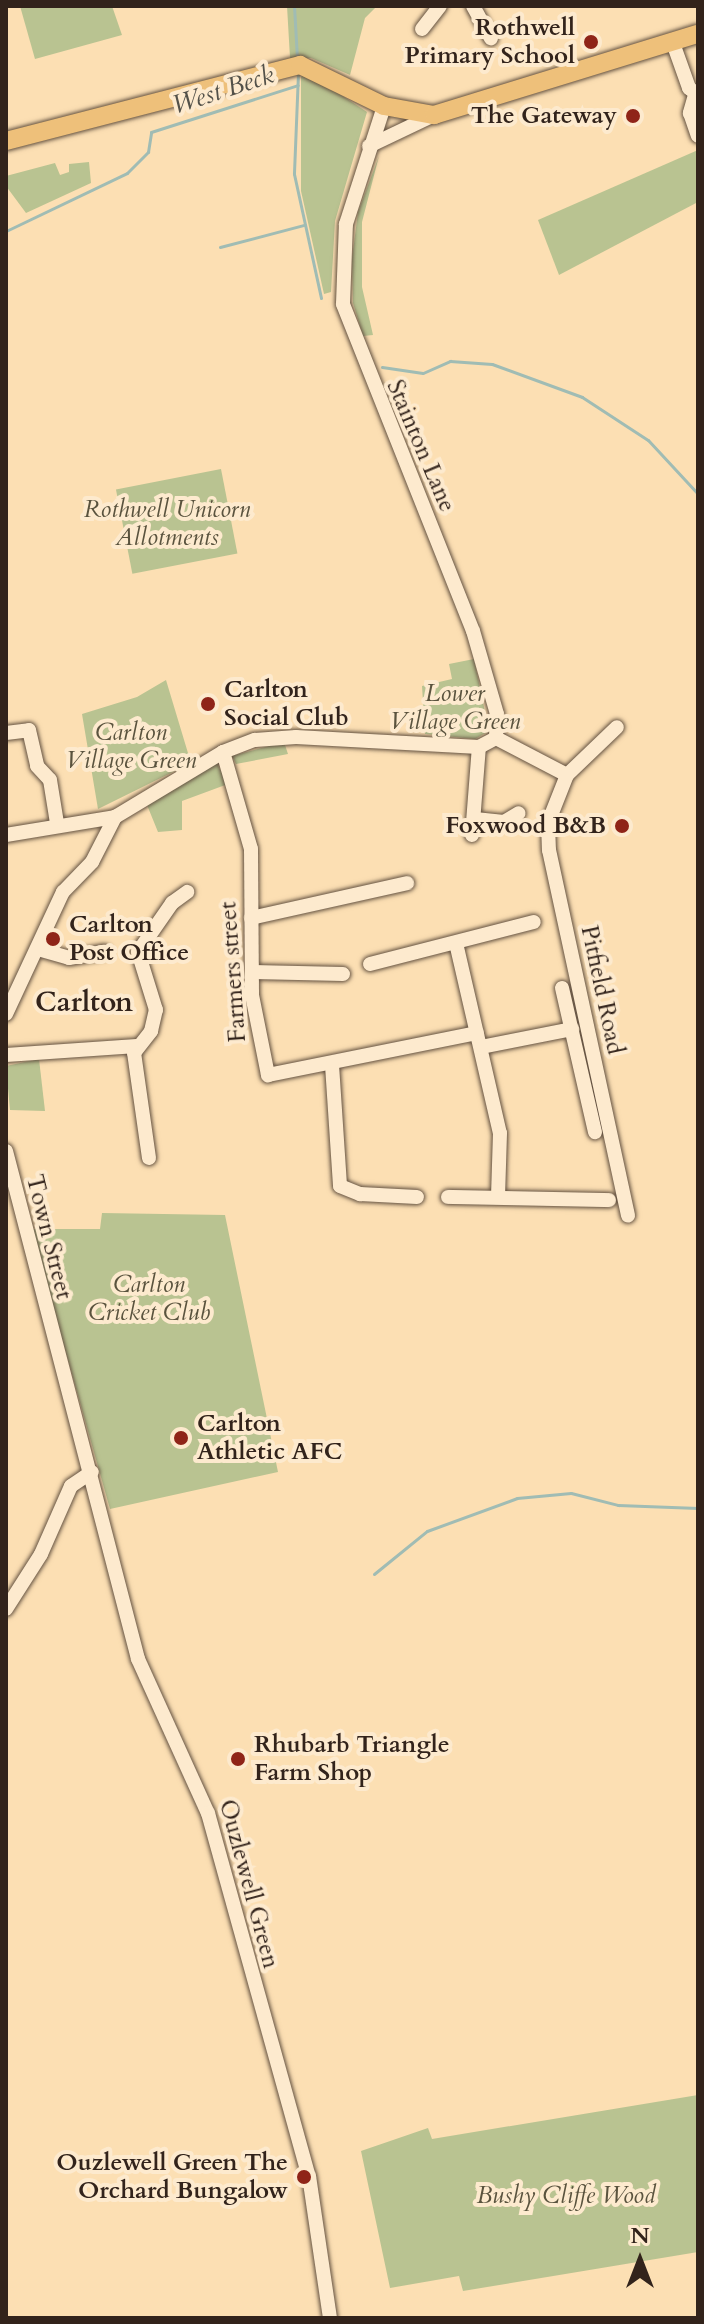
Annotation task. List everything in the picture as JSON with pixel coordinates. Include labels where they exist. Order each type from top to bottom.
[{"type":"main road","points":[[6,141],[290,67],[311,66],[384,106],[434,115],[698,34]]},
{"type":"street","points":[[422,29],[440,6]]},
{"type":"street","points":[[473,6],[491,38]]},
{"type":"street","points":[[673,43],[696,95],[690,113],[698,136]]},
{"type":"street","name":"Stainton Lane","points":[[384,106],[346,224],[342,287],[347,324],[473,631],[497,714],[496,738]]},
{"type":"street","points":[[369,146],[434,115]]},
{"type":"street","points":[[6,835],[57,823],[115,817],[223,752],[255,740],[296,737],[479,747],[496,738],[567,775],[617,727]]},
{"type":"street","points":[[6,733],[29,730],[37,766],[50,780],[57,823]]},
{"type":"street","points":[[472,835],[479,747]]},
{"type":"street","name":"Farmers street","points":[[223,752],[251,849],[255,1017],[268,1075],[479,1040],[572,1029]]},
{"type":"street","name":"Pitfield Road","points":[[567,775],[548,823],[549,850],[628,1216]]},
{"type":"street","points":[[475,819],[504,822],[519,813]]},
{"type":"street","points":[[6,1014],[63,892],[92,862],[115,817]]},
{"type":"street","points":[[251,918],[407,883]]},
{"type":"street","points":[[6,1055],[137,1046],[151,1031],[156,1010],[134,951],[168,898],[187,892]]},
{"type":"street","points":[[370,964],[534,922]]},
{"type":"street","points":[[456,943],[500,1133],[498,1196]]},
{"type":"street","points":[[38,949],[69,958],[104,952]]},
{"type":"street","points":[[253,972],[343,974]]},
{"type":"street","points":[[562,988],[595,1132]]},
{"type":"street","points":[[137,1046],[149,1158]]},
{"type":"street","points":[[332,1065],[340,1186],[346,1193],[417,1197]]},
{"type":"street","name":"Town Street","points":[[6,1151],[22,1230],[92,1472]]},
{"type":"street","points":[[448,1197],[609,1200]]},
{"type":"street","points":[[6,1609],[35,1566],[71,1486],[92,1472]]},
{"type":"street","name":"Ouzlewell Green","points":[[92,1472],[146,1682],[210,1820],[309,2176],[330,2318]]},
{"type":"green space","points":[[20,6],[112,6],[122,35],[35,59]]},
{"type":"green space","points":[[287,6],[377,6],[365,18],[350,75],[311,58],[290,58]]},
{"type":"green space","points":[[306,72],[367,112],[335,221],[331,292],[324,294],[301,191],[301,77]]},
{"type":"green space","points":[[698,150],[698,202],[559,275],[538,220]]},
{"type":"green space","points":[[379,156],[362,222],[362,287],[373,335],[363,336],[353,303],[352,259],[358,212]]},
{"type":"green space","points":[[89,162],[91,183],[26,213],[6,186],[6,176],[55,163],[60,175],[69,172],[69,164]]},
{"type":"green space","name":"Rothwell Unicorn Allotments","points":[[221,469],[237,553],[132,574],[116,489]]},
{"type":"green space","name":"Lower Village Green","points":[[474,659],[489,731],[475,739],[425,734],[422,686],[452,679],[449,664]]},
{"type":"green space","name":"Carlton Village Green","points":[[166,680],[191,763],[98,809],[82,714],[137,697]]},
{"type":"green space","points":[[284,742],[288,754],[236,764],[232,756]]},
{"type":"green space","points":[[216,762],[228,784],[182,801],[182,830],[158,832],[147,805]]},
{"type":"green space","points":[[39,1059],[45,1111],[10,1110],[6,1066]]},
{"type":"green space","name":"Carlton Cricket Club","points":[[102,1213],[225,1215],[278,1472],[110,1509],[31,1229],[100,1229]]},
{"type":"green space","name":"Bushy Cliffe Wood","points":[[698,2095],[698,2252],[463,2291],[459,2276],[390,2288],[361,2151],[428,2128],[432,2139]]},
{"type":"waterway","points":[[294,6],[297,58]]},
{"type":"waterway","points":[[298,73],[294,174],[321,298]]},
{"type":"waterway","name":"West Beck","points":[[6,231],[127,173],[148,152],[151,132],[298,85]]},
{"type":"waterway","points":[[220,247],[304,225]]},
{"type":"waterway","points":[[382,367],[423,373],[450,361],[492,364],[582,397],[648,440],[698,494]]},
{"type":"waterway","points":[[374,1574],[427,1531],[517,1498],[571,1493],[618,1505],[698,1508]]},
{"type":"place","name":"Rothwell Primary School","points":[[591,42]]},
{"type":"place","name":"The Gateway","points":[[633,116]]},
{"type":"place","name":"Carlton Social Club","points":[[208,704]]},
{"type":"place","name":"Foxwood B&B","points":[[622,826]]},
{"type":"place","name":"Carlton Post Office","points":[[53,939]]},
{"type":"place","name":"Carlton Athletic AFC","points":[[181,1438]]},
{"type":"place","name":"Rhubarb Triangle Farm Shop","points":[[238,1759]]},
{"type":"place","name":"Ouzlewell Green The Orchard Bungalow","points":[[304,2177]]},
{"type":"district","name":"Carlton","points":[[84,1002]]}]
